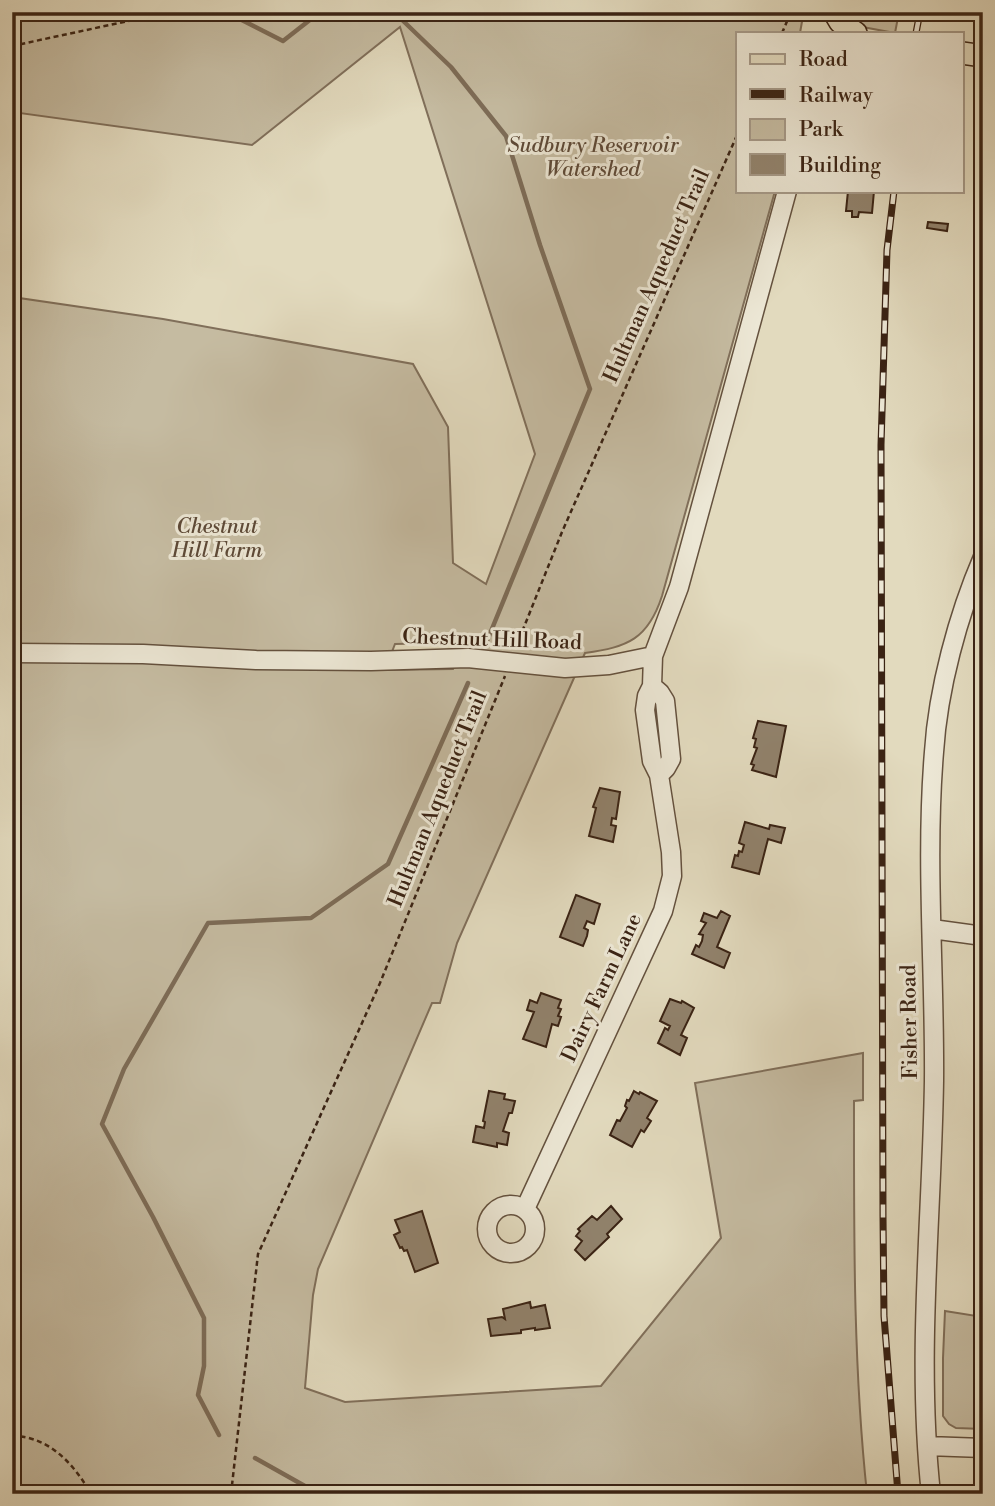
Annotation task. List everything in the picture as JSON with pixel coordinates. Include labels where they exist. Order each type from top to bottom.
[{"type":"main road","points":[[964,53],[983,55]]},
{"type":"street","points":[[653,656],[679,587],[787,192]]},
{"type":"street","name":"Fisher Road","points":[[931,1494],[923,1378],[934,1079],[930,831],[934,750],[941,698],[955,640],[983,557]]},
{"type":"street","name":"Chestnut Hill Road","points":[[12,653],[143,654],[256,660],[468,658],[565,668],[653,656]]},
{"type":"street","name":"Dairy Farm Lane","points":[[524,1209],[663,911],[672,876],[659,775],[652,761],[645,710],[647,696],[652,687],[653,656]]},
{"type":"street","points":[[932,929],[983,936]]},
{"type":"street","points":[[927,1446],[983,1448]]},
{"type":"path","points":[[12,46],[170,12]]},
{"type":"path","points":[[782,32],[791,12]]},
{"type":"path","name":"Hultman Aqueduct Trail","points":[[231,1494],[258,1254],[380,983],[562,532],[736,138]]},
{"type":"path","points":[[12,1436],[28,1436],[62,1455],[79,1473],[91,1494]]},
{"type":"green space","points":[[12,12],[899,12],[895,32],[803,16],[800,32],[736,32],[736,192],[775,192],[662,596],[650,622],[634,638],[613,648],[585,653],[457,943],[440,1003],[432,1003],[318,1269],[313,1295],[305,1388],[345,1402],[601,1386],[721,1238],[695,1083],[863,1053],[863,1100],[854,1101],[854,1248],[859,1396],[867,1494],[12,1494],[12,297],[163,319],[413,364],[448,427],[453,563],[486,584],[535,454],[400,27],[252,145],[12,112]],"holes":[[[395,644],[463,644],[453,669],[385,670]]]},
{"type":"green space","points":[[945,1311],[983,1317],[983,1429],[956,1428],[943,1416]]},
{"type":"building","points":[[848,192],[874,192],[872,213],[859,212],[858,217],[852,217],[852,211],[846,211]]},
{"type":"building","points":[[928,222],[948,224],[947,231],[927,228]]},
{"type":"building","points":[[758,721],[786,726],[776,777],[752,770],[754,765],[751,764],[757,748],[754,747],[756,739],[753,738]]},
{"type":"building","points":[[600,788],[620,792],[616,819],[612,818],[611,825],[616,826],[613,842],[589,836],[596,808],[593,807]]},
{"type":"building","points":[[745,822],[769,829],[770,825],[785,828],[781,843],[768,839],[759,874],[732,867],[735,855],[738,856],[739,851],[742,852],[744,845],[739,843]]},
{"type":"building","points":[[576,895],[600,904],[594,924],[587,921],[584,928],[588,930],[583,946],[560,937]]},
{"type":"building","points":[[721,911],[730,916],[717,947],[730,953],[724,968],[692,954],[696,945],[699,947],[702,941],[703,935],[699,934],[706,923],[701,921],[704,913],[717,918]]},
{"type":"building","points":[[541,993],[561,1000],[558,1016],[561,1017],[558,1026],[552,1024],[546,1047],[523,1039],[534,1012],[527,1010],[530,1000],[537,1003]]},
{"type":"building","points":[[670,999],[681,1003],[682,1001],[694,1008],[681,1035],[687,1038],[680,1055],[658,1043],[665,1028],[668,1030],[670,1026],[660,1021]]},
{"type":"building","points":[[489,1091],[505,1094],[504,1099],[515,1101],[503,1131],[509,1133],[507,1145],[497,1143],[497,1147],[473,1142],[476,1126],[484,1128]]},
{"type":"building","points":[[634,1091],[657,1101],[647,1118],[651,1121],[644,1132],[641,1130],[632,1147],[610,1135]]},
{"type":"building","points":[[611,1206],[622,1219],[607,1234],[609,1237],[585,1260],[575,1250],[582,1241],[576,1236],[580,1231],[578,1229],[592,1216],[597,1220]]},
{"type":"building","points":[[422,1211],[438,1263],[415,1272],[407,1250],[400,1248],[394,1235],[400,1232],[395,1220]]},
{"type":"building","points":[[530,1302],[531,1308],[545,1305],[550,1328],[491,1336],[488,1319],[505,1319],[503,1309]]},
{"type":"waterway","points":[[226,12],[283,41],[320,12]]},
{"type":"waterway","points":[[382,12],[397,15],[451,67],[506,136],[590,389],[487,641]]},
{"type":"waterway","points":[[219,1435],[198,1395],[204,1366],[204,1318],[102,1124],[124,1069],[208,923],[311,918],[388,864],[468,683]]},
{"type":"waterway","points":[[255,1458],[324,1494]]},
{"type":"railway","points":[[916,32],[920,12]]},
{"type":"railway","points":[[894,192],[887,250],[881,445],[883,1216],[884,1316],[898,1494]]},
{"type":"park label","name":"Sudbury Reservoir Watershed","points":[[593,158]]},
{"type":"park label","name":"Chestnut Hill Farm","points":[[217,539]]}]
